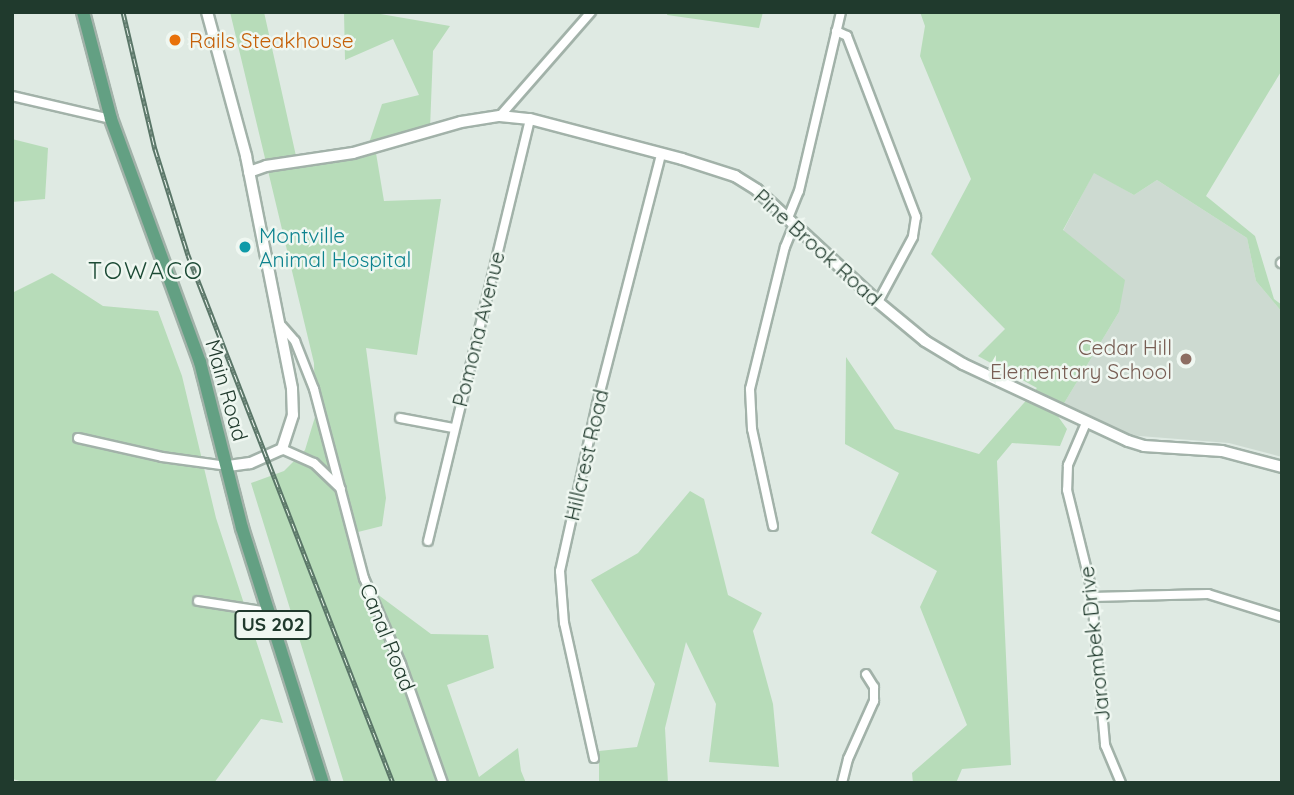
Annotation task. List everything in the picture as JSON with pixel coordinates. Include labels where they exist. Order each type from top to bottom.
[{"type":"main road","name":"Main Road","points":[[83,12],[111,119],[200,362],[242,528],[323,783]]},
{"type":"street","points":[[206,12],[249,172],[282,326],[293,415],[282,449]]},
{"type":"street","points":[[500,116],[591,12]]},
{"type":"street","points":[[773,526],[752,429],[750,389],[841,12]]},
{"type":"street","points":[[836,31],[847,36],[916,217],[912,237],[878,302]]},
{"type":"street","points":[[12,96],[111,119]]},
{"type":"street","name":"Pine Brook Road","points":[[249,172],[266,166],[357,152],[461,122],[500,116],[530,119],[661,154],[735,176],[791,221],[878,302],[952,358],[1086,423],[1143,446],[1222,451],[1282,467]]},
{"type":"street","name":"Pomona Avenue","points":[[428,541],[453,428],[530,119]]},
{"type":"street","name":"Hillcrest Road","points":[[594,758],[564,623],[560,570],[597,404],[661,154]]},
{"type":"street","name":"Canal Road","points":[[282,326],[295,341],[314,388],[364,578],[401,664],[443,783]]},
{"type":"street","points":[[400,418],[453,428]]},
{"type":"street","name":"Jarombek Drive","points":[[1086,423],[1068,465],[1067,490],[1084,549],[1092,597],[1105,745],[1121,783]]},
{"type":"street","points":[[78,438],[162,457],[228,466],[250,463],[282,449],[313,463],[341,489]]},
{"type":"street","points":[[1092,597],[1208,594],[1282,617]]},
{"type":"street","points":[[198,600],[269,612]]},
{"type":"street","points":[[842,783],[848,759],[874,701],[874,687],[866,674]]},
{"type":"shaded area","name":"Cedar Hill Elementary School","points":[[1094,172],[1134,195],[1157,180],[1247,238],[1256,281],[1282,312],[1282,457],[1229,443],[1127,435],[1063,405],[1119,312],[1063,231]]},
{"type":"green space","points":[[230,12],[264,12],[298,165],[367,149],[382,104],[419,95],[393,39],[345,60],[344,12],[369,12],[450,26],[433,51],[430,129],[375,147],[384,201],[441,199],[417,355],[366,348],[386,498],[382,526],[354,533],[369,588],[431,634],[488,635],[494,668],[447,685],[479,777],[518,748],[521,771],[526,783],[344,783],[251,483],[284,471],[305,450],[315,417],[314,363]]},
{"type":"green space","points":[[668,12],[763,12],[759,28],[667,15]]},
{"type":"green space","points":[[920,12],[1282,12],[1282,70],[1206,196],[1255,236],[1274,299],[1282,305],[1282,312],[1256,281],[1247,238],[1157,180],[1134,195],[1094,173],[1063,230],[1125,280],[1119,312],[1057,415],[1067,429],[1060,446],[1012,443],[997,461],[1011,765],[962,769],[956,783],[913,783],[912,773],[967,725],[920,607],[937,571],[871,533],[899,473],[845,444],[846,357],[895,429],[979,454],[1037,388],[978,356],[1005,329],[931,254],[971,179],[920,56],[925,26]]},
{"type":"green space","points":[[12,139],[48,148],[45,199],[12,202]]},
{"type":"green space","points":[[52,273],[103,306],[158,311],[182,376],[216,518],[283,723],[261,719],[214,783],[28,783],[12,779],[12,293]]},
{"type":"green space","points":[[690,491],[704,499],[728,595],[762,613],[753,631],[773,704],[779,767],[709,762],[716,704],[686,642],[665,728],[668,783],[599,783],[599,751],[637,747],[655,684],[591,580],[638,553]]},
{"type":"railway","points":[[123,12],[155,149],[188,255],[393,783]]},
{"type":"place","name":"Rails Steakhouse","points":[[175,40]]},
{"type":"place","name":"Montville Animal Hospital","points":[[245,247]]},
{"type":"place","name":"Cedar Hill Elementary School","points":[[1186,359]]},
{"type":"district","name":"TOWACO","points":[[146,271]]}]
